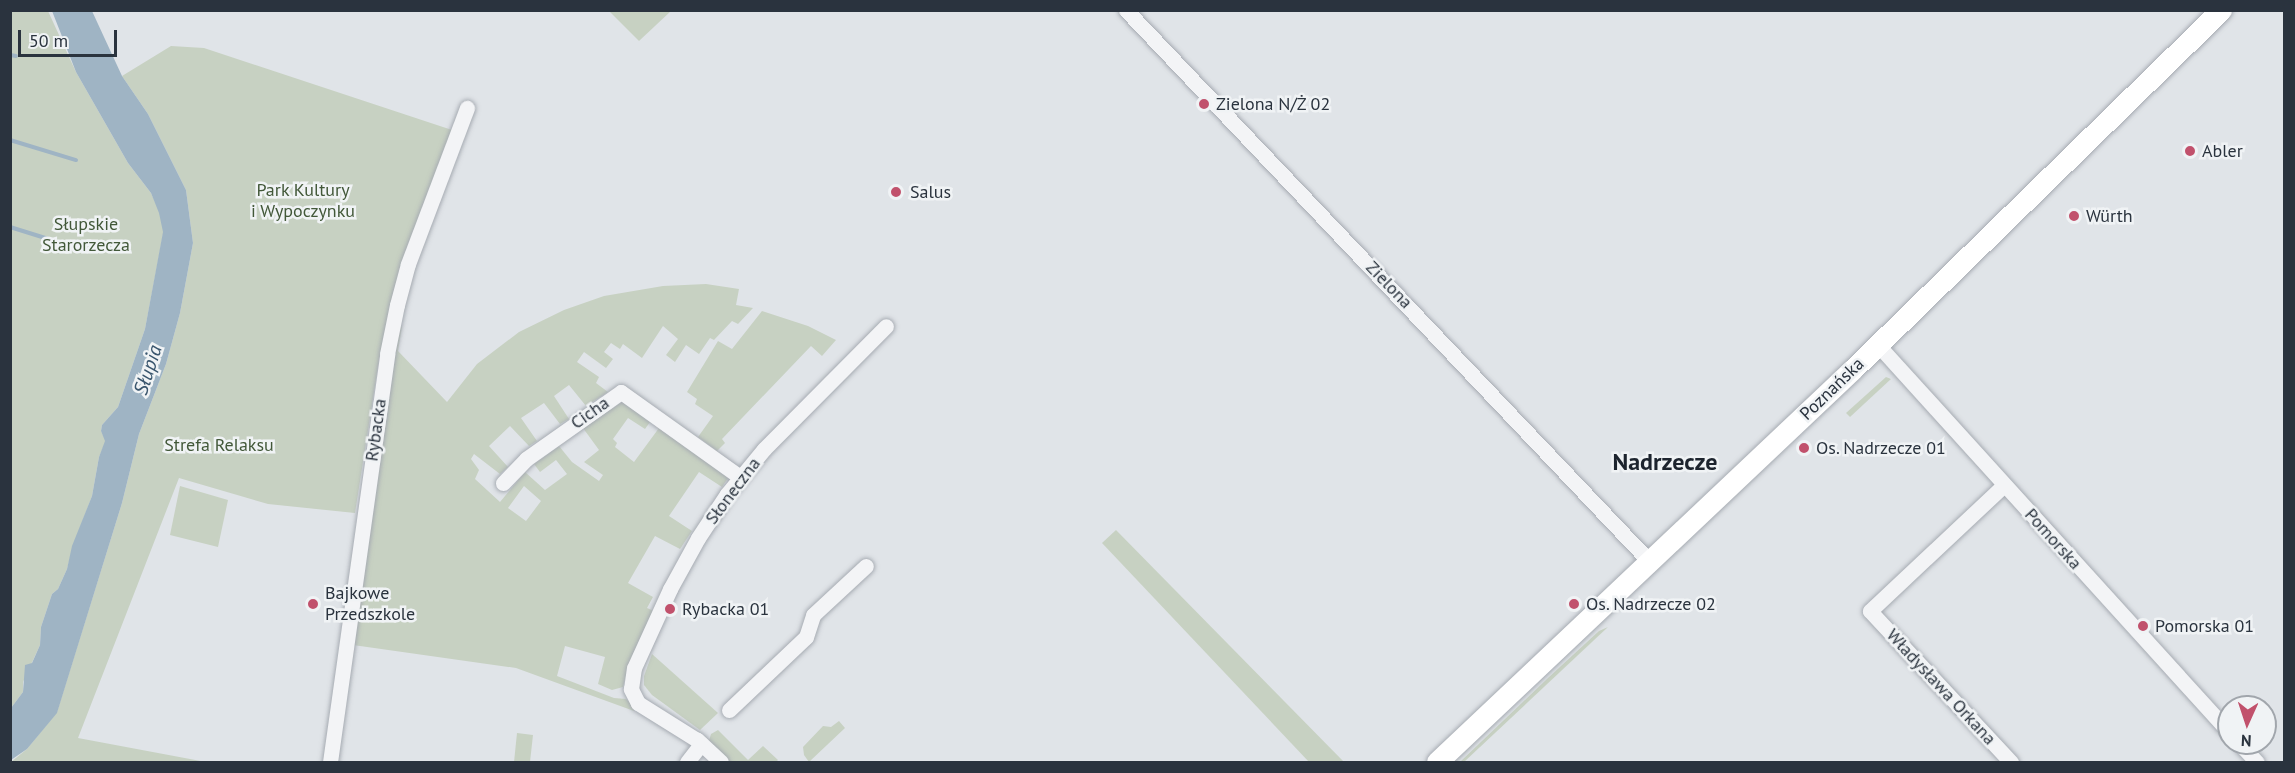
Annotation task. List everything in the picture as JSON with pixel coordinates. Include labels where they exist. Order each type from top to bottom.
[{"type":"main road","name":"Poznańska","points":[[1437,762],[1878,345],[2221,10]]},
{"type":"street","name":"Zielona","points":[[1126,10],[1650,561]]},
{"type":"street","name":"Rybacka","points":[[330,762],[387,354],[397,305],[408,264],[467,108]]},
{"type":"street","name":"Słoneczna","points":[[701,744],[638,703],[631,689],[634,668],[664,601],[698,538],[740,477],[764,449],[886,326]]},
{"type":"street","name":"Pomorska","points":[[1878,345],[2217,719]]},
{"type":"street","name":"Cicha","points":[[502,483],[526,459],[621,392],[740,477]]},
{"type":"street","name":"Władysława Orkana","points":[[2004,485],[1870,611],[2011,762]]},
{"type":"street","points":[[729,710],[806,637],[813,615],[866,566]]},
{"type":"street","points":[[687,762],[701,744],[721,762]]},
{"type":"green space","name":"Słupskie Starorzecza","points":[[11,11],[48,11],[76,72],[128,163],[151,193],[165,224],[145,329],[118,407],[102,425],[101,431],[106,441],[99,457],[92,496],[67,569],[58,589],[52,594],[41,627],[40,645],[23,682],[23,692],[11,708]]},
{"type":"green space","points":[[609,11],[671,11],[639,41]]},
{"type":"green space","name":"Park Kultury i Wypoczynku","points":[[171,46],[204,48],[452,130],[395,286],[379,360],[355,513],[268,504],[179,478],[78,738],[206,762],[11,762],[27,749],[57,712],[122,503],[139,434],[166,364],[180,313],[193,243],[186,190],[148,114],[122,76]]},
{"type":"green space","points":[[706,284],[739,289],[736,305],[753,308],[738,324],[732,321],[714,340],[710,338],[699,354],[686,345],[675,362],[666,355],[678,339],[663,326],[642,358],[623,344],[620,349],[611,343],[604,352],[613,359],[606,368],[584,352],[577,362],[599,377],[596,383],[608,392],[586,406],[569,385],[554,396],[569,419],[560,424],[544,403],[521,418],[537,441],[529,446],[510,426],[489,446],[508,467],[500,474],[474,454],[471,459],[479,470],[475,479],[500,502],[525,472],[545,490],[567,474],[556,460],[540,472],[534,464],[559,446],[572,462],[599,481],[603,475],[584,462],[599,450],[583,428],[622,402],[650,422],[645,429],[628,418],[613,439],[617,443],[615,447],[634,462],[659,428],[728,478],[722,487],[699,472],[669,516],[692,531],[680,549],[655,536],[628,583],[653,597],[647,608],[654,611],[628,667],[623,687],[612,690],[598,684],[605,657],[565,646],[557,676],[614,698],[626,699],[635,707],[634,711],[516,668],[353,645],[399,330],[402,326],[398,351],[447,402],[477,364],[519,332],[564,310],[604,296],[663,286]],"holes":[[[524,486],[541,501],[526,521],[508,508]]]},
{"type":"green space","points":[[762,311],[808,326],[836,340],[822,356],[811,346],[722,439],[725,443],[717,451],[698,437],[713,416],[695,404],[697,399],[687,392],[718,341],[732,349]]},
{"type":"green space","points":[[1886,377],[1891,379],[1850,417],[1846,413]]},
{"type":"green space","points":[[180,486],[228,500],[218,547],[170,535]]},
{"type":"green space","points":[[1116,530],[1344,762],[1309,762],[1102,543]]},
{"type":"green space","points":[[1608,627],[1464,762],[1460,762],[1599,631]]},
{"type":"green space","points":[[652,654],[718,713],[700,730],[652,695],[644,685],[644,676]]},
{"type":"green space","points":[[839,721],[845,728],[809,762],[804,755],[803,747],[823,726],[831,727]]},
{"type":"green space","points":[[718,730],[748,760],[763,746],[778,760],[776,762],[730,762],[709,741],[711,734]]},
{"type":"green space","points":[[517,733],[533,735],[530,762],[514,762]]},
{"type":"water","name":"Słupia","points":[[52,11],[92,11],[122,76],[148,114],[186,190],[193,243],[180,313],[166,364],[139,434],[122,503],[57,713],[27,749],[11,760],[11,708],[23,692],[25,665],[32,663],[40,645],[41,627],[52,594],[58,589],[67,569],[72,546],[92,496],[99,457],[105,441],[101,431],[102,425],[118,407],[145,329],[163,232],[151,193],[128,163],[76,72]]},
{"type":"waterway","points":[[10,55],[16,56]]},
{"type":"waterway","points":[[10,140],[76,160]]},
{"type":"waterway","points":[[10,227],[55,241]]},
{"type":"place","name":"Zielona N/Ż 02","points":[[1204,104]]},
{"type":"place","name":"Abler","points":[[2190,151]]},
{"type":"place","name":"Salus","points":[[896,192]]},
{"type":"place","name":"Würth","points":[[2074,216]]},
{"type":"place","name":"Os. Nadrzecze 01","points":[[1804,448]]},
{"type":"place","name":"Bajkowe Przedszkole","points":[[313,604]]},
{"type":"place","name":"Os. Nadrzecze 02","points":[[1574,604]]},
{"type":"place","name":"Rybacka 01","points":[[670,609]]},
{"type":"place","name":"Pomorska 01","points":[[2143,626]]},
{"type":"district","name":"Nadrzecze","points":[[1665,462]]},
{"type":"park label","name":"Strefa Relaksu","points":[[219,445]]}]
